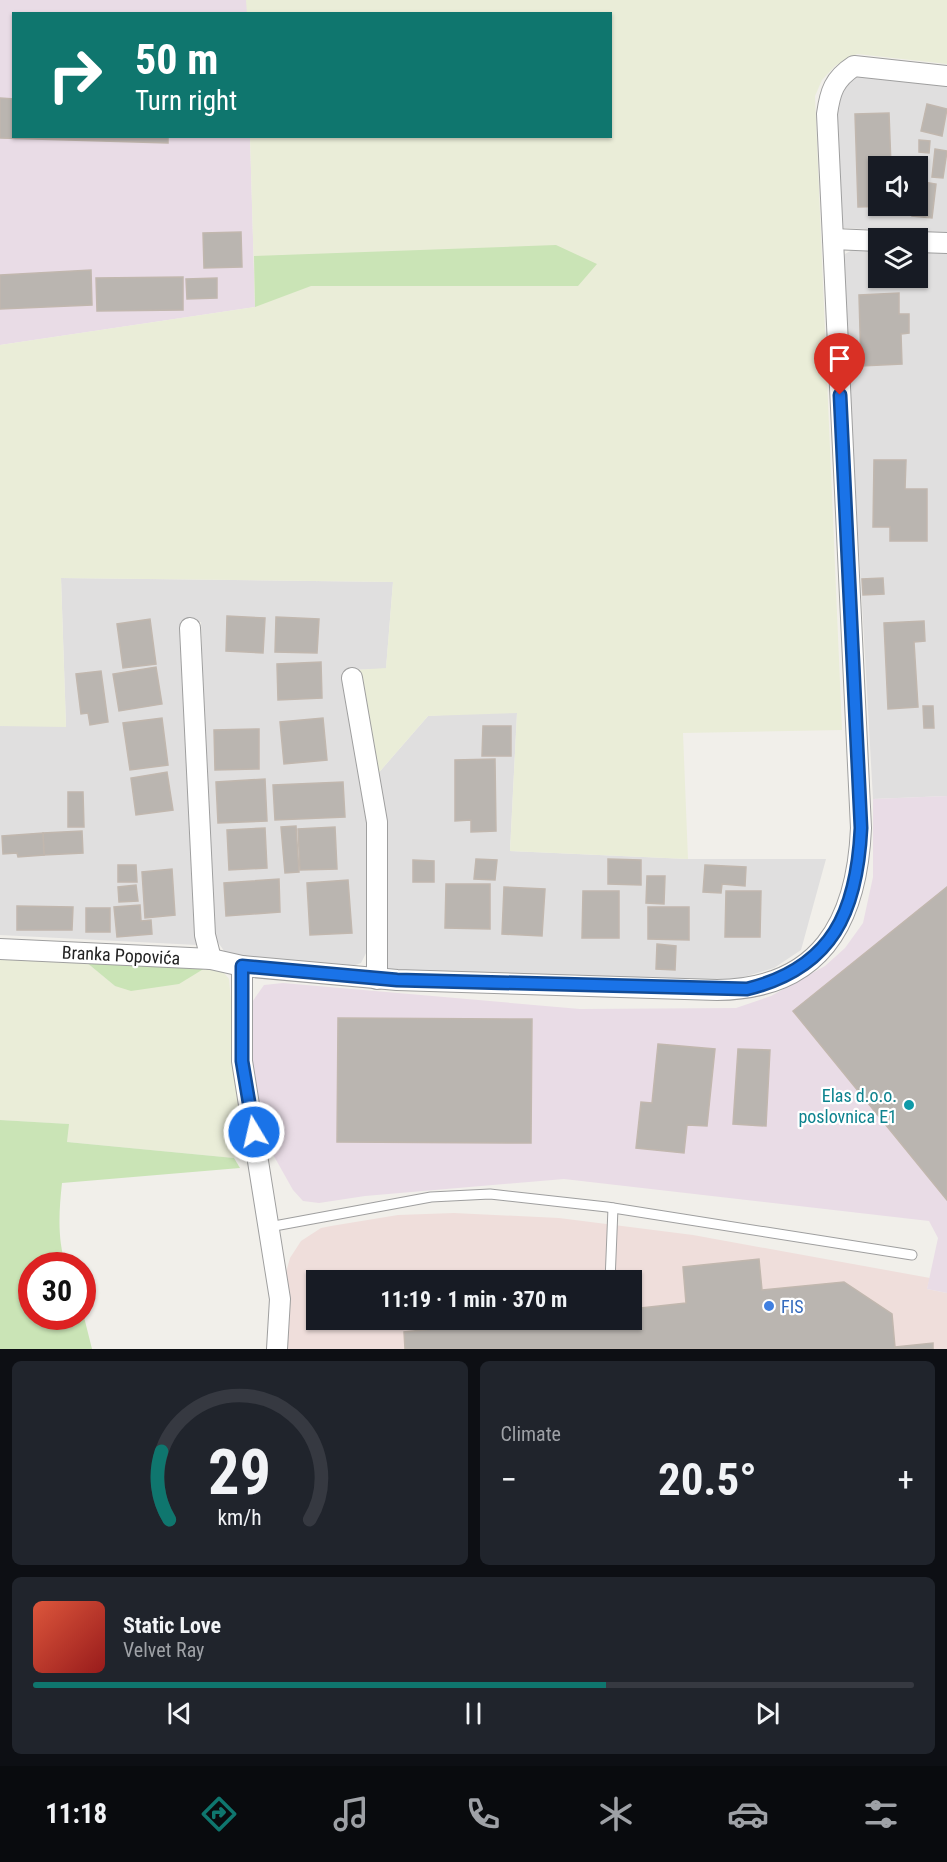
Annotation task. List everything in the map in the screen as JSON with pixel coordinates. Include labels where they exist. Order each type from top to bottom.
[{"type":"street","name":"Branka Popovića","points":[[0,949],[211,959],[242,966],[377,979],[747,989],[788,975],[826,945],[838,929],[857,878],[861,828],[827,114],[830,92],[842,74],[854,66],[947,76]]},
{"type":"street","points":[[833,239],[868,241]]},
{"type":"street","points":[[928,242],[947,243]]},
{"type":"street","points":[[190,628],[205,935],[211,959]]},
{"type":"street","points":[[352,678],[377,822],[377,979]]},
{"type":"street","points":[[242,966],[242,1061],[280,1299],[277,1349]]},
{"type":"lane","points":[[269,1227],[431,1197],[489,1194],[612,1208],[912,1255]]},
{"type":"lane","points":[[610,1270],[612,1208]]},
{"type":"shaded area","points":[[0,0],[247,0],[247,12],[12,12],[12,138],[250,138],[255,307],[0,345]]},
{"type":"shaded area","points":[[862,74],[947,84],[947,233],[928,232],[928,228],[843,228],[836,105],[844,85],[852,77]]},
{"type":"shaded area","points":[[854,249],[868,250],[868,288],[928,288],[928,251],[947,252],[947,796],[873,799],[843,266],[845,254]]},
{"type":"shaded area","points":[[61,578],[393,582],[386,669],[344,670],[345,688],[370,823],[367,951],[361,963],[347,968],[227,955],[212,934],[201,622],[185,623],[197,945],[0,935],[0,726],[66,726]]},
{"type":"shaded area","points":[[517,713],[510,851],[688,859],[826,859],[801,950],[774,968],[730,981],[403,972],[385,969],[375,777],[428,716]]},
{"type":"shaded area","points":[[947,796],[947,1293],[927,1289],[938,1238],[929,1221],[564,1179],[365,1196],[319,1203],[303,1201],[293,1190],[266,1142],[249,1050],[250,1005],[264,985],[283,983],[580,1009],[736,1008],[771,996],[825,966],[845,948],[863,923],[873,877],[873,799]]},
{"type":"shaded area","points":[[454,1213],[559,1218],[693,1235],[930,1278],[927,1289],[947,1293],[947,1349],[286,1349],[285,1276],[290,1258],[301,1241],[321,1228],[398,1215]]},
{"type":"green space","points":[[246,0],[947,0],[947,64],[857,54],[835,66],[822,80],[815,96],[842,730],[683,733],[688,859],[510,851],[517,713],[428,716],[375,777],[356,670],[386,668],[393,582],[61,578],[66,727],[0,726],[0,345],[255,307],[250,138],[612,138],[612,12],[247,12]]},
{"type":"green space","points":[[556,245],[597,264],[578,286],[311,286],[255,307],[254,256]]},
{"type":"green space","points":[[0,958],[86,962],[115,986],[210,965],[224,973],[229,979],[244,1144],[234,1158],[67,1142],[68,1124],[0,1120]]},
{"type":"green space","points":[[86,962],[210,965],[179,984],[131,991],[115,986]]},
{"type":"green space","points":[[0,1120],[69,1124],[67,1142],[234,1158],[240,1168],[62,1183],[60,1235],[62,1252],[18,1252],[18,1330],[87,1330],[92,1349],[0,1349]]},
{"type":"building","points":[[0,98],[12,99],[12,138],[168,138],[168,143],[0,138]]},
{"type":"building","points":[[927,104],[947,109],[942,136],[921,131]]},
{"type":"building","points":[[889,113],[891,156],[868,156],[868,207],[858,207],[855,114]]},
{"type":"building","points":[[919,140],[930,141],[929,153],[919,152]]},
{"type":"building","points":[[935,149],[947,151],[943,178],[932,177]]},
{"type":"building","points":[[928,183],[936,184],[932,218],[912,216],[928,216]]},
{"type":"building","points":[[241,232],[242,267],[204,268],[203,233]]},
{"type":"building","points":[[91,270],[92,305],[0,309],[0,275]]},
{"type":"building","points":[[183,277],[183,310],[97,311],[96,278]]},
{"type":"building","points":[[217,278],[217,298],[187,299],[186,279]]},
{"type":"building","points":[[899,293],[899,314],[909,314],[909,333],[901,334],[902,364],[861,366],[859,295]]},
{"type":"building","points":[[874,460],[906,460],[905,489],[927,489],[927,541],[890,541],[890,527],[873,527]]},
{"type":"building","points":[[883,578],[884,594],[863,595],[862,579]]},
{"type":"building","points":[[227,616],[265,618],[263,653],[226,651]]},
{"type":"building","points":[[276,617],[319,619],[317,653],[275,652]]},
{"type":"building","points":[[150,619],[156,664],[123,668],[117,624]]},
{"type":"building","points":[[924,621],[925,641],[914,642],[918,707],[888,709],[884,623]]},
{"type":"building","points":[[321,662],[322,698],[278,700],[277,664]]},
{"type":"building","points":[[156,667],[162,704],[119,711],[113,674]]},
{"type":"building","points":[[101,671],[108,722],[90,725],[88,713],[81,714],[76,674]]},
{"type":"building","points":[[923,706],[933,706],[934,728],[924,728]]},
{"type":"building","points":[[162,718],[168,765],[130,770],[123,723]]},
{"type":"building","points":[[323,718],[327,760],[284,764],[280,722]]},
{"type":"building","points":[[483,726],[511,726],[511,756],[482,756]]},
{"type":"building","points":[[259,729],[259,769],[215,770],[214,730]]},
{"type":"building","points":[[495,759],[496,831],[471,832],[471,820],[455,821],[455,760]]},
{"type":"building","points":[[167,772],[173,810],[136,815],[131,778]]},
{"type":"building","points":[[265,779],[267,821],[218,823],[216,782]]},
{"type":"building","points":[[343,782],[345,817],[275,820],[273,785]]},
{"type":"building","points":[[68,792],[83,792],[84,827],[68,827]]},
{"type":"building","points":[[296,826],[299,872],[285,873],[281,827]]},
{"type":"building","points":[[335,827],[337,869],[300,870],[298,829]]},
{"type":"building","points":[[265,828],[267,868],[229,870],[227,830]]},
{"type":"building","points":[[82,831],[83,853],[44,855],[43,833]]},
{"type":"building","points":[[43,833],[44,855],[18,857],[17,853],[3,854],[2,836]]},
{"type":"building","points":[[476,859],[497,860],[495,880],[474,879]]},
{"type":"building","points":[[608,859],[641,860],[641,885],[608,884]]},
{"type":"building","points":[[413,860],[434,861],[434,882],[413,882]]},
{"type":"building","points":[[118,865],[136,865],[137,882],[118,882]]},
{"type":"building","points":[[705,865],[746,867],[745,886],[722,884],[721,893],[703,892]]},
{"type":"building","points":[[172,869],[175,915],[145,918],[142,872]]},
{"type":"building","points":[[647,876],[665,876],[664,904],[646,903]]},
{"type":"building","points":[[279,879],[280,912],[226,916],[224,883]]},
{"type":"building","points":[[348,880],[352,933],[310,935],[307,883]]},
{"type":"building","points":[[446,884],[490,884],[490,929],[445,928]]},
{"type":"building","points":[[136,885],[138,901],[119,902],[118,887]]},
{"type":"building","points":[[504,887],[545,889],[542,936],[502,934]]},
{"type":"building","name":"Elas d.o.o. poslovnica E1","points":[[947,887],[947,1200],[793,1011]]},
{"type":"building","points":[[583,891],[619,891],[619,938],[582,938]]},
{"type":"building","points":[[726,891],[761,891],[760,937],[725,937]]},
{"type":"building","points":[[140,905],[141,921],[151,920],[152,934],[117,937],[114,907]]},
{"type":"building","points":[[17,906],[73,907],[72,930],[17,930]]},
{"type":"building","points":[[648,907],[689,907],[689,940],[648,939]]},
{"type":"building","points":[[86,908],[110,908],[110,932],[86,932]]},
{"type":"building","points":[[657,944],[676,946],[675,970],[656,969]]},
{"type":"building","points":[[338,1018],[532,1019],[531,1143],[337,1142]]},
{"type":"building","points":[[658,1044],[715,1049],[707,1126],[687,1125],[684,1153],[636,1148],[641,1102],[652,1103]]},
{"type":"building","points":[[738,1049],[770,1050],[766,1126],[733,1124]]},
{"type":"building","name":"FIS","points":[[759,1259],[762,1290],[844,1282],[892,1314],[895,1347],[933,1343],[933,1349],[405,1349],[404,1332],[423,1330],[642,1330],[642,1308],[686,1303],[683,1267]]},
{"type":"place","name":"Elas d.o.o. poslovnica E1","points":[[909,1105]]},
{"type":"place","name":"FIS","points":[[769,1306]]},
{"type":"route","points":[[254,1132],[242,1061],[242,966],[397,980],[747,989],[768,984],[788,975],[810,960],[826,945],[838,929],[857,878],[861,828],[840,395]]}]
